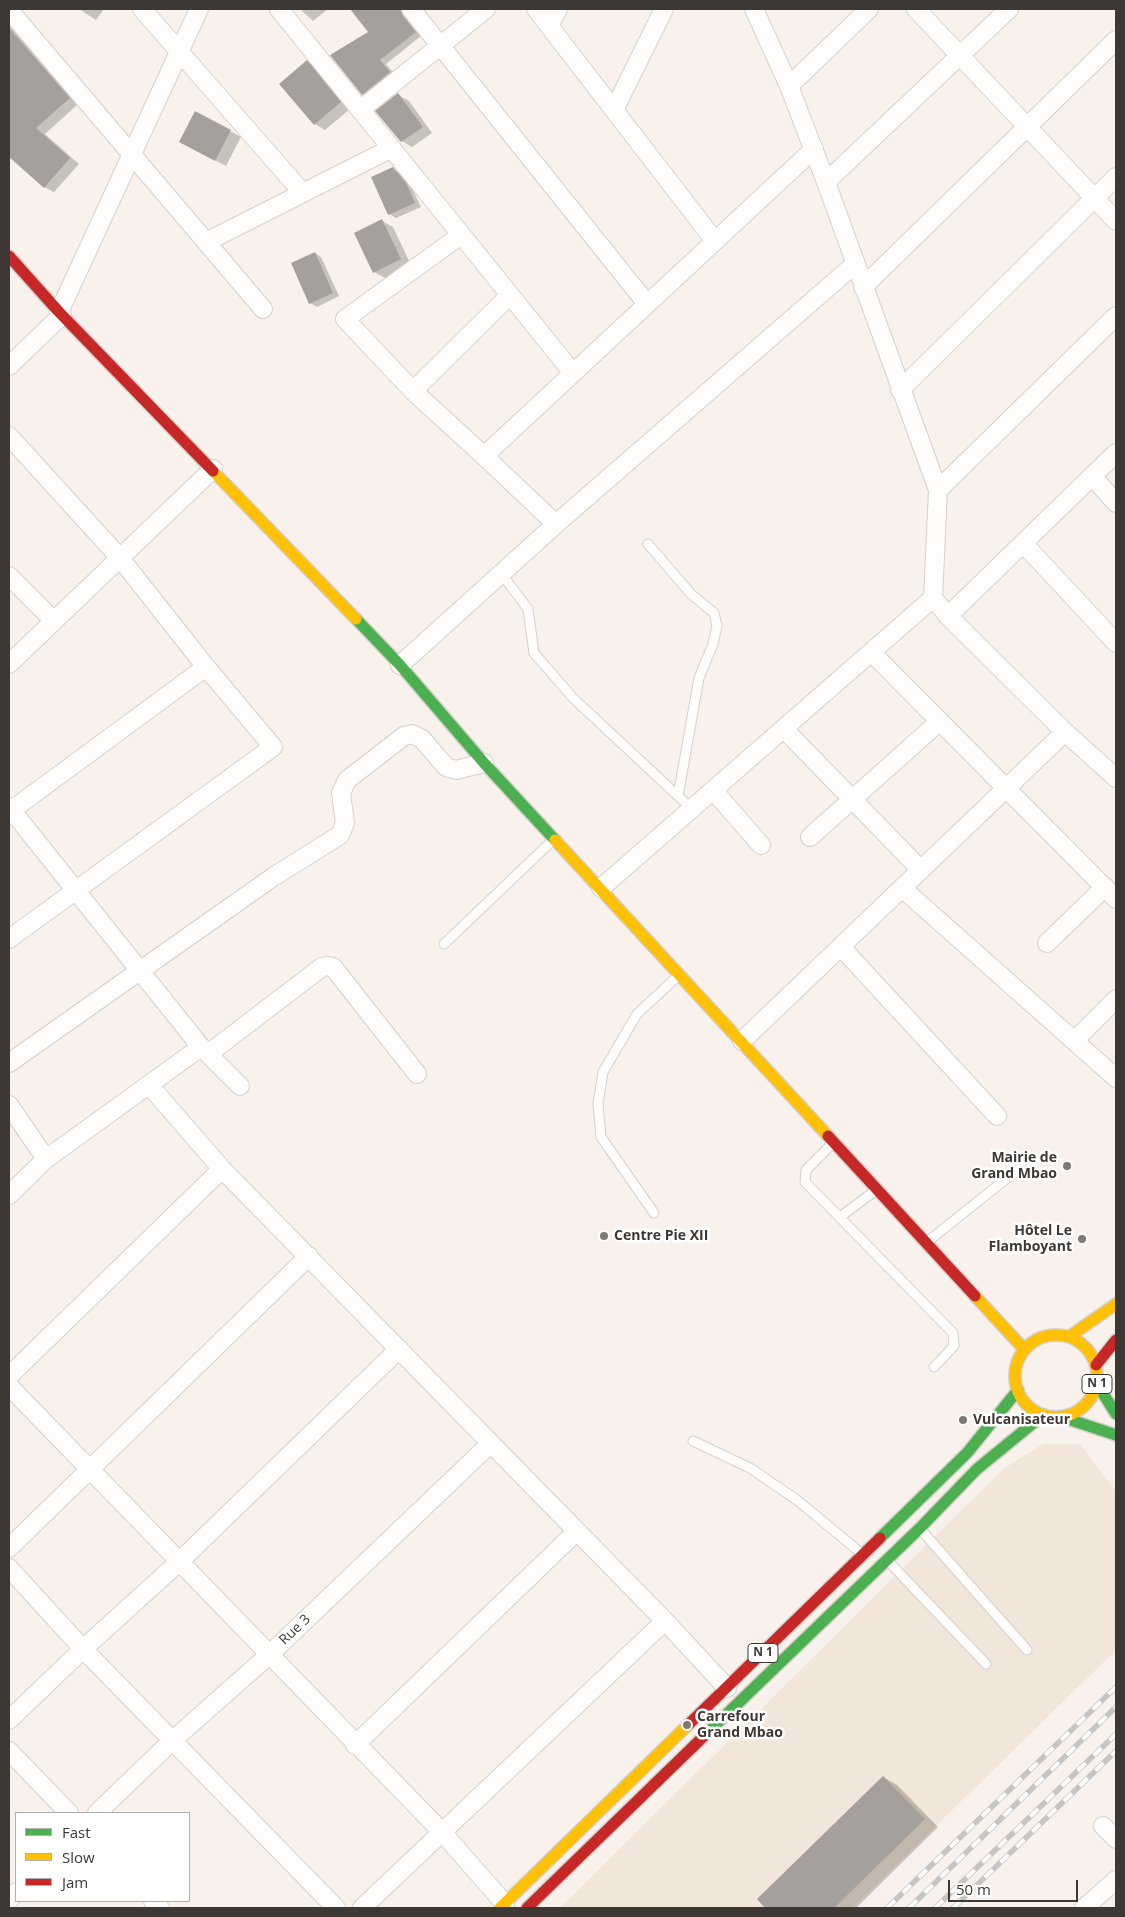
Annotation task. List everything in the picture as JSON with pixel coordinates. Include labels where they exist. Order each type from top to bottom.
[{"type":"main road","points":[[9,256],[60,313],[213,468],[400,665],[484,762],[1024,1349]]},
{"type":"main road","points":[[1116,1304],[1070,1336],[1050,1334],[1032,1342],[1024,1349],[1016,1367],[1018,1390],[1026,1404],[1042,1415],[1062,1417],[1099,1431],[1116,1435]]},
{"type":"main road","name":"N 1","points":[[1062,1417],[1072,1414],[1084,1406],[1093,1394],[1097,1384],[1096,1364],[1086,1347],[1070,1336]]},
{"type":"main road","name":"N 1","points":[[1096,1364],[1116,1340]]},
{"type":"main road","points":[[1097,1384],[1116,1414]]},
{"type":"main road","name":"N 1","points":[[502,1906],[967,1453],[1018,1390]]},
{"type":"main road","name":"N 1","points":[[527,1908],[920,1528],[977,1469],[1042,1415]]},
{"type":"street","points":[[142,9],[180,50],[302,192]]},
{"type":"street","points":[[9,366],[60,313],[199,9]]},
{"type":"street","points":[[279,9],[573,373]]},
{"type":"street","points":[[411,9],[647,304]]},
{"type":"street","points":[[360,110],[486,9]]},
{"type":"street","points":[[536,9],[715,240]]},
{"type":"street","points":[[549,26],[558,9]]},
{"type":"street","points":[[614,110],[664,9]]},
{"type":"street","points":[[754,9],[789,86],[814,150],[938,490],[933,598],[948,616],[1065,732],[1116,778]]},
{"type":"street","points":[[789,86],[868,9]]},
{"type":"street","points":[[916,9],[1116,221]]},
{"type":"street","points":[[826,182],[1009,9]]},
{"type":"street","points":[[9,10],[263,309]]},
{"type":"street","points":[[863,287],[1116,40]]},
{"type":"street","points":[[206,242],[392,148]]},
{"type":"street","points":[[484,456],[814,150]]},
{"type":"street","points":[[900,390],[1116,177]]},
{"type":"street","points":[[461,234],[345,319],[413,391],[556,524]]},
{"type":"street","points":[[400,665],[556,524],[855,264]]},
{"type":"street","points":[[413,391],[510,295]]},
{"type":"street","points":[[938,490],[1116,316]]},
{"type":"street","points":[[9,436],[120,558],[206,668],[273,747],[9,939]]},
{"type":"street","points":[[948,616],[1116,453]]},
{"type":"street","points":[[9,664],[213,468]]},
{"type":"street","points":[[1092,476],[1116,503]]},
{"type":"street","points":[[1023,543],[1116,643]]},
{"type":"street","points":[[9,576],[54,621]]},
{"type":"street","points":[[601,888],[933,598]]},
{"type":"street","points":[[872,652],[1110,893],[1047,943]]},
{"type":"street","points":[[206,668],[10,810],[204,1051],[240,1086]]},
{"type":"street","points":[[810,837],[940,721]]},
{"type":"street","points":[[784,729],[920,870]]},
{"type":"street","points":[[742,1041],[1065,732]]},
{"type":"street","points":[[9,1063],[141,972],[273,877],[340,835],[345,823],[341,793],[347,780],[404,736],[412,734],[422,739],[446,767],[456,770],[484,762]]},
{"type":"street","points":[[713,790],[761,845]]},
{"type":"street","points":[[902,888],[1116,1078]]},
{"type":"street","points":[[841,947],[997,1116]]},
{"type":"street","points":[[9,1195],[46,1160],[149,1085],[204,1051],[322,967],[333,967],[417,1074]]},
{"type":"street","points":[[1075,1040],[1116,999]]},
{"type":"street","points":[[149,1085],[222,1169],[665,1621],[727,1688]]},
{"type":"street","points":[[9,1107],[46,1160]]},
{"type":"street","points":[[9,1376],[222,1169]]},
{"type":"street","points":[[9,1548],[309,1256]]},
{"type":"street","points":[[9,1720],[83,1649],[180,1561],[399,1349]]},
{"type":"street","points":[[9,1386],[180,1561],[355,1745],[442,1832],[502,1906]]},
{"type":"street","name":"Rue 3","points":[[99,1812],[173,1740],[269,1655],[490,1444]]},
{"type":"street","points":[[355,1745],[576,1532]]},
{"type":"street","points":[[9,1568],[83,1649],[336,1908]]},
{"type":"street","points":[[362,1908],[665,1621]]},
{"type":"street","points":[[9,1751],[68,1812]]},
{"type":"street","points":[[1103,1826],[1116,1839]]},
{"type":"street","points":[[1084,1908],[1116,1880]]},
{"type":"lane","points":[[648,544],[691,594],[714,613],[717,626],[713,644],[699,678],[678,796]]},
{"type":"lane","points":[[501,573],[528,609],[534,652],[573,698],[692,809]]},
{"type":"lane","points":[[444,944],[555,838]]},
{"type":"lane","points":[[654,1214],[601,1137],[598,1104],[603,1072],[637,1014],[680,974]]},
{"type":"lane","points":[[834,1142],[806,1170],[805,1182],[954,1333],[954,1346],[934,1367]]},
{"type":"lane","points":[[926,1242],[1021,1167]]},
{"type":"lane","points":[[840,1217],[878,1189]]},
{"type":"lane","points":[[693,1441],[750,1468],[797,1500],[863,1555]]},
{"type":"lane","points":[[920,1528],[1027,1650]]},
{"type":"lane","points":[[887,1560],[986,1664]]},
{"type":"shaded area","points":[[1043,1444],[1080,1444],[1116,1491],[1116,1650],[852,1908],[560,1908],[1003,1469]]},
{"type":"building","points":[[350,9],[401,9],[403,16],[416,32],[380,60],[390,72],[362,95],[330,55],[368,32]]},
{"type":"building","points":[[9,28],[70,98],[36,128],[70,158],[44,188],[9,157]]},
{"type":"building","points":[[307,60],[341,102],[314,125],[279,84]]},
{"type":"building","points":[[398,93],[423,127],[401,142],[375,111]]},
{"type":"building","points":[[195,111],[231,130],[215,161],[179,142]]},
{"type":"building","points":[[393,167],[406,183],[415,203],[388,215],[371,177]]},
{"type":"building","points":[[382,219],[401,259],[373,273],[354,233]]},
{"type":"building","points":[[315,252],[333,293],[309,304],[291,263]]},
{"type":"building","points":[[883,1776],[925,1819],[834,1908],[765,1908],[757,1899]]},
{"type":"railway","points":[[887,1908],[1116,1687]]},
{"type":"railway","points":[[909,1908],[1116,1707]]},
{"type":"railway","points":[[935,1908],[1116,1734]]},
{"type":"railway","points":[[953,1908],[1116,1751]]},
{"type":"traffic: fast","points":[[356,619],[400,665],[484,763],[555,840]]},
{"type":"traffic: fast","points":[[1097,1384],[1116,1414]]},
{"type":"traffic: fast","points":[[880,1538],[967,1453],[1018,1390]]},
{"type":"traffic: fast","points":[[704,1736],[920,1528],[977,1469],[1043,1415]]},
{"type":"traffic: fast","points":[[1062,1417],[1116,1435]]},
{"type":"traffic: slow","points":[[213,471],[356,619]]},
{"type":"traffic: slow","points":[[555,840],[828,1136]]},
{"type":"traffic: slow","points":[[975,1296],[1024,1349]]},
{"type":"traffic: slow","points":[[1070,1336],[1116,1304]]},
{"type":"traffic: slow","points":[[1056,1335],[1072,1338],[1085,1347],[1094,1360],[1097,1376],[1094,1392],[1085,1405],[1072,1414],[1056,1417],[1040,1414],[1027,1405],[1018,1392],[1015,1376],[1018,1360],[1027,1347],[1040,1338],[1056,1335]]},
{"type":"traffic: slow","points":[[500,1908],[689,1724]]},
{"type":"traffic: jam","points":[[9,256],[59,312],[213,471]]},
{"type":"traffic: jam","points":[[828,1136],[975,1296]]},
{"type":"traffic: jam","points":[[1096,1365],[1116,1340]]},
{"type":"traffic: jam","points":[[689,1724],[880,1538]]},
{"type":"traffic: jam","points":[[527,1908],[704,1736]]},
{"type":"place","name":"Mairie de Grand Mbao","points":[[1067,1166]]},
{"type":"place","name":"Centre Pie XII","points":[[604,1236]]},
{"type":"place","name":"Hôtel Le Flamboyant","points":[[1082,1239]]},
{"type":"place","name":"Vulcanisateur","points":[[963,1420]]},
{"type":"place","name":"Carrefour Grand Mbao","points":[[687,1725]]}]
